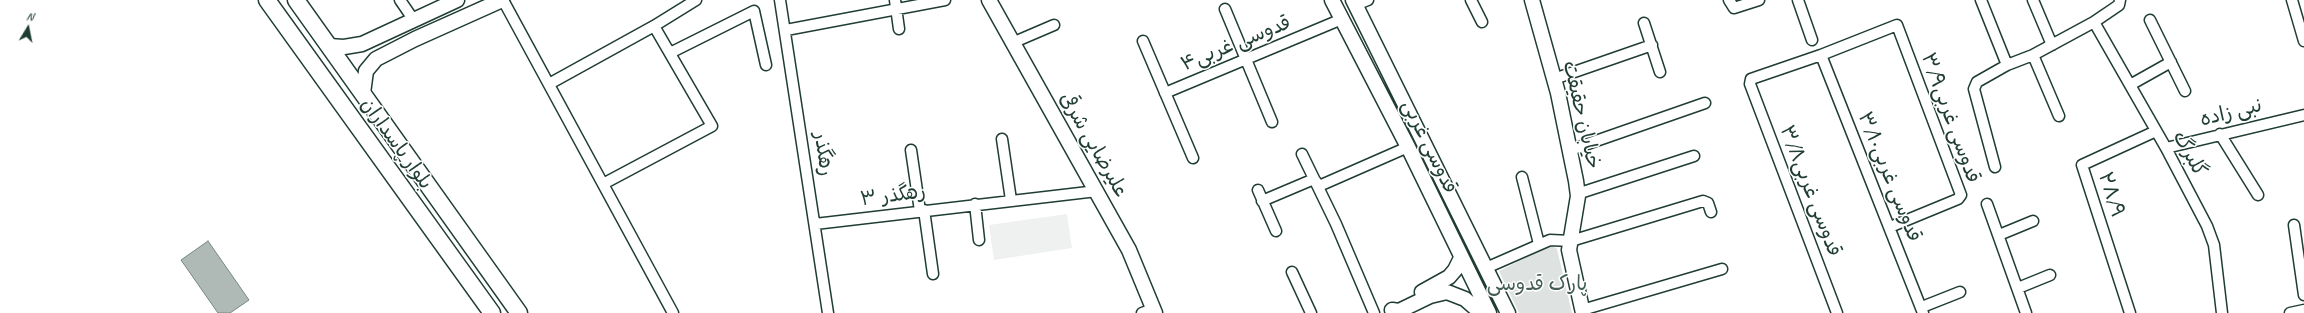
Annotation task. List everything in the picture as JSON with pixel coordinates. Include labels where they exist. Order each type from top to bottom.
[{"type":"main road","name":"بلوار پاسداران","points":[[267,0],[492,313]]},
{"type":"main road","name":"بلوار پاسداران","points":[[296,0],[518,313]]},
{"type":"street","points":[[400,0],[413,19]]},
{"type":"street","points":[[329,46],[344,47],[362,44],[413,19],[457,0]]},
{"type":"street","points":[[363,93],[366,71],[376,59],[415,38],[502,0],[673,313]]},
{"type":"street","points":[[549,84],[654,26],[696,0]]},
{"type":"street","name":"رهگذر","points":[[780,0],[786,30],[828,313]]},
{"type":"street","points":[[786,30],[895,5],[945,0]]},
{"type":"street","name":"علیرضایی شرقی","points":[[989,0],[1129,250],[1150,312]]},
{"type":"street","name":"قدوسی غربی","points":[[1332,0],[1408,147],[1489,313]]},
{"type":"street","points":[[1471,0],[1482,22]]},
{"type":"street","name":"خیابان حقیقت","points":[[1532,0],[1554,79],[1570,150],[1577,194],[1569,250],[1582,312]]},
{"type":"street","points":[[1730,0],[1734,8],[1759,0]]},
{"type":"street","points":[[1798,0],[1812,40]]},
{"type":"street","points":[[1982,0],[2007,65]]},
{"type":"street","points":[[2033,0],[2052,45]]},
{"type":"street","points":[[1995,168],[1974,89],[1977,82],[2007,65],[2033,55],[2094,22],[2119,5],[2120,0]]},
{"type":"street","points":[[2292,0],[2300,12],[2304,41]]},
{"type":"street","name":"قدوسی غربی","points":[[1358,2],[1411,117],[1508,313]]},
{"type":"street","points":[[895,5],[899,29]]},
{"type":"street","points":[[1225,9],[1272,122]]},
{"type":"street","points":[[670,53],[754,11],[766,65]]},
{"type":"street","name":"قدوسی غربی۴","points":[[1165,93],[1342,20]]},
{"type":"street","points":[[2150,20],[2185,91]]},
{"type":"street","name":"گلبرگ","points":[[2094,22],[2166,148],[2207,226],[2214,245],[2222,313]]},
{"type":"street","points":[[1644,23],[1660,72]]},
{"type":"street","points":[[1012,43],[1054,25]]},
{"type":"street","name":"قدوسی غربی۳/۹","points":[[1821,55],[1897,25],[1961,195],[1958,199],[1890,227]]},
{"type":"street","points":[[603,184],[712,126],[654,26]]},
{"type":"street","points":[[1143,41],[1193,158]]},
{"type":"street","points":[[362,44],[360,48],[363,57],[367,59],[376,59]]},
{"type":"street","points":[[1554,79],[1652,46]]},
{"type":"street","name":"قدوسی غربی۳/۸","points":[[1821,55],[1752,79],[1750,82],[1837,313]]},
{"type":"street","name":"قدوسی غربی۳/۱۰","points":[[1821,55],[1922,310]]},
{"type":"street","points":[[2033,55],[2058,116]]},
{"type":"street","points":[[2130,85],[2171,62]]},
{"type":"street","points":[[1570,150],[1705,103]]},
{"type":"street","name":"نبی زاده","points":[[2166,148],[2304,114]]},
{"type":"street","points":[[1396,124],[1411,117]]},
{"type":"street","name":"۲۸/۹","points":[[2130,313],[2082,165],[2156,131]]},
{"type":"street","points":[[2220,134],[2258,195]]},
{"type":"street","points":[[1002,139],[1011,200]]},
{"type":"street","points":[[1314,179],[1319,186],[1408,147]]},
{"type":"street","points":[[911,150],[933,274]]},
{"type":"street","points":[[1302,154],[1336,224],[1374,313]]},
{"type":"street","points":[[1577,194],[1694,156]]},
{"type":"street","points":[[1522,177],[1539,244]]},
{"type":"street","points":[[1262,201],[1314,179]]},
{"type":"street","points":[[1258,190],[1276,231]]},
{"type":"street","name":"۳ رهگذر","points":[[815,224],[922,210],[1097,191]]},
{"type":"street","points":[[1486,268],[1550,240],[1571,240],[1703,201],[1708,203],[1710,212]]},
{"type":"street","points":[[975,204],[979,240]]},
{"type":"street","points":[[1987,204],[2026,313]]},
{"type":"street","points":[[1999,235],[2033,221]]},
{"type":"street","points":[[2294,225],[2304,295]]},
{"type":"street","points":[[1389,312],[1449,277],[1455,270],[1461,258]]},
{"type":"street","points":[[1582,312],[1722,269]]},
{"type":"street","points":[[1292,272],[1311,313]]},
{"type":"street","points":[[2018,288],[2050,275]]},
{"type":"street","points":[[1389,312],[1399,311],[1430,296],[1447,292],[1465,299],[1481,313]]},
{"type":"street","points":[[1922,310],[1960,292]]},
{"type":"street","points":[[2290,313],[2304,310]]},
{"type":"shaded area","points":[[1067,214],[1072,248],[994,260],[989,225]]},
{"type":"shaded area","points":[[208,241],[249,300],[230,313],[218,313],[181,260]]},
{"type":"green space","name":"پارک قدوسی","points":[[1552,245],[1557,249],[1572,313],[1519,313],[1499,271]]}]
